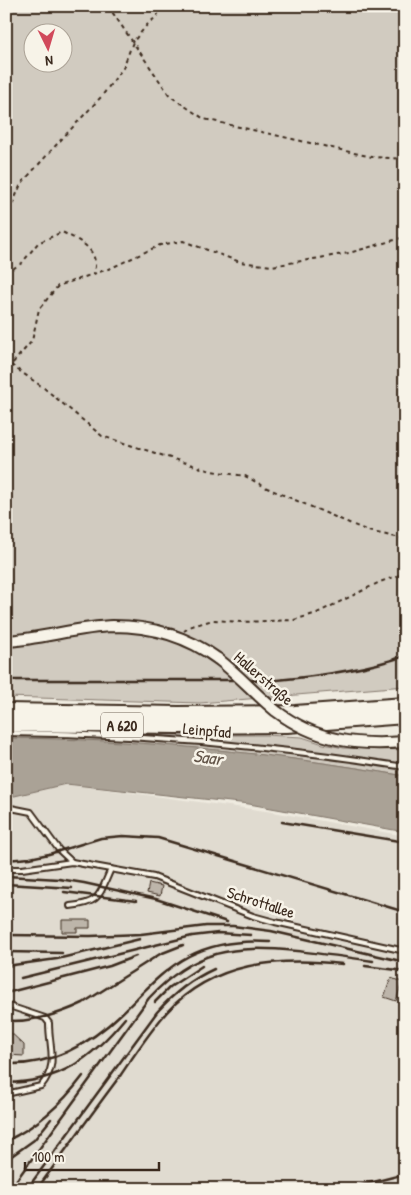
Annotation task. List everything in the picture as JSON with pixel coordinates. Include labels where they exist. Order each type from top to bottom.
[{"type":"highway","name":"A 620","points":[[325,711],[405,697]]},
{"type":"highway","name":"A 620","points":[[6,724],[177,726],[295,713],[405,705]]},
{"type":"highway","name":"A 620","points":[[6,711],[178,714],[318,724],[405,716]]},
{"type":"highway","points":[[318,724],[405,725]]},
{"type":"street","name":"Hallerstraße","points":[[6,641],[26,640],[112,626],[142,628],[175,636],[202,648],[218,659],[275,710],[312,732],[356,743],[405,742]]},
{"type":"lane","name":"Leinpfad","points":[[6,733],[148,738],[287,750],[405,767]]},
{"type":"lane","points":[[6,807],[31,812],[59,850],[72,862]]},
{"type":"lane","name":"Schrottallee","points":[[6,869],[22,869],[72,862],[154,877],[253,916],[405,952]]},
{"type":"lane","points":[[70,906],[88,904],[99,896],[111,869]]},
{"type":"lane","points":[[6,1005],[44,1018],[49,1023],[52,1057],[50,1072],[41,1086],[6,1094]]},
{"type":"path","points":[[108,6],[170,96],[204,119],[372,157],[405,159]]},
{"type":"path","points":[[6,219],[21,184],[102,97],[123,68],[133,42],[157,16],[161,6]]},
{"type":"path","points":[[6,273],[22,263],[38,243],[62,232],[88,246],[95,260],[93,275]]},
{"type":"path","points":[[6,367],[11,365],[32,341],[39,309],[58,286],[93,275],[160,245],[183,241],[240,262],[272,266],[349,253],[405,237]]},
{"type":"path","points":[[11,365],[44,388],[102,436],[211,471],[245,476],[267,488],[359,527],[405,539]]},
{"type":"path","points":[[175,636],[192,626],[212,620],[242,622],[294,620],[317,613],[380,582],[405,573]]},
{"type":"shaded area","points":[[6,6],[405,6],[405,686],[200,703],[6,697]]},
{"type":"shaded area","points":[[6,735],[265,735],[302,737],[344,748],[405,750],[405,776],[256,754],[156,745],[6,738]]},
{"type":"shaded area","points":[[66,784],[273,812],[405,836],[405,1189],[6,1189],[6,798]]},
{"type":"water","name":"Saar","points":[[6,738],[156,744],[306,760],[405,776],[405,832],[249,804],[66,784],[6,798]]},
{"type":"building","points":[[149,883],[162,886],[160,896],[147,893]]},
{"type":"building","points":[[62,920],[90,920],[90,928],[77,928],[77,932],[62,932]]},
{"type":"building","points":[[391,978],[402,982],[396,1001],[384,997]]},
{"type":"building","points":[[6,1028],[24,1045],[24,1056],[6,1055]]},
{"type":"railway","points":[[6,680],[277,680],[342,672],[405,656]]},
{"type":"railway","points":[[282,822],[405,842]]},
{"type":"railway","points":[[6,860],[49,854],[101,838],[123,836],[158,838],[405,912]]},
{"type":"railway","points":[[6,876],[59,879],[84,883],[156,899],[227,922]]},
{"type":"railway","points":[[6,884],[72,888]]},
{"type":"railway","points":[[64,892],[136,901]]},
{"type":"railway","points":[[6,935],[90,936],[141,934],[206,926],[233,926],[271,931],[405,962]]},
{"type":"railway","points":[[21,978],[192,936],[218,933],[251,935]]},
{"type":"railway","points":[[6,966],[57,959],[140,939]]},
{"type":"railway","points":[[6,1064],[23,1064],[54,1057],[83,1043],[110,1024],[170,968],[189,956],[208,948],[228,943],[270,942]]},
{"type":"railway","points":[[6,1021],[36,1019],[74,1007],[160,954],[183,945]]},
{"type":"railway","points":[[10,1189],[149,998],[183,969],[199,960],[216,954],[234,950],[253,949],[297,951],[373,961]]},
{"type":"railway","points":[[6,952],[62,953]]},
{"type":"railway","points":[[6,993],[110,966],[136,956]]},
{"type":"railway","points":[[37,1189],[155,1027],[167,1012],[185,995],[205,982],[248,966],[295,961],[343,964]]},
{"type":"railway","points":[[155,1002],[170,987],[202,966]]},
{"type":"railway","points":[[365,966],[405,971]]},
{"type":"railway","points":[[27,1189],[157,1012],[183,988],[198,977],[214,969]]},
{"type":"railway","points":[[6,1083],[26,1082],[43,1078],[59,1073],[74,1065],[100,1045],[125,1018]]},
{"type":"railway","points":[[6,1141],[29,1128],[49,1113],[67,1096],[83,1076]]},
{"type":"railway","points":[[6,1160],[34,1140],[51,1119]]},
{"type":"railway","points":[[346,1189],[405,1174]]},
{"type":"railway","points":[[379,1189],[405,1182]]}]
